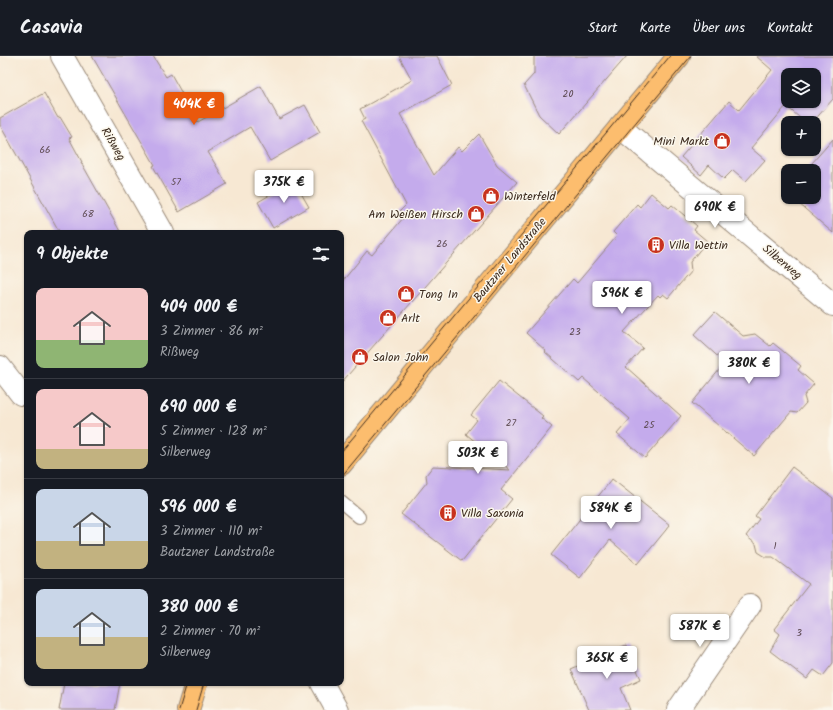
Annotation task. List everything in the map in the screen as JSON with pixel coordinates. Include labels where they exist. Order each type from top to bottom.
[{"type":"main road","name":"Bautzner Landstraße","points":[[344,460],[679,56]]},
{"type":"main road","points":[[188,710],[195,686]]},
{"type":"street","name":"Rißweg","points":[[62,56],[162,230]]},
{"type":"street","name":"Silberweg","points":[[620,127],[833,305]]},
{"type":"street","points":[[0,367],[16,394]]},
{"type":"street","points":[[678,710],[750,605]]},
{"type":"street","points":[[324,686],[337,710]]},
{"type":"lane","points":[[344,504],[359,517]]},
{"type":"building","points":[[92,56],[153,56],[166,77],[171,74],[198,122],[261,86],[279,119],[305,105],[320,132],[270,161],[250,127],[208,152],[227,184],[179,212],[153,166],[155,165]]},
{"type":"building","points":[[399,56],[437,56],[452,85],[400,114],[434,175],[458,147],[462,151],[479,134],[497,165],[517,182],[344,380],[344,279],[367,251],[372,255],[404,217],[399,212],[406,205],[361,121],[365,119],[360,109],[412,80]]},
{"type":"building","points":[[534,56],[627,56],[559,134],[539,115],[524,85],[534,74]]},
{"type":"building","points":[[756,56],[833,56],[833,99],[818,116],[798,116],[788,108],[821,108],[821,68],[781,68],[781,108],[784,108],[751,148],[765,160],[746,181],[733,170],[724,179],[709,165],[701,175],[681,157],[729,101],[739,110],[772,70]]},
{"type":"building","points":[[44,93],[58,118],[60,117],[72,137],[69,138],[81,162],[119,230],[58,230],[0,125],[0,118]]},
{"type":"building","points":[[833,139],[833,233],[799,204],[821,204],[821,164],[811,164],[818,156],[821,156],[821,153]]},
{"type":"building","points":[[294,181],[309,207],[273,228],[258,202]]},
{"type":"building","points":[[651,193],[669,208],[672,205],[697,226],[694,230],[707,241],[690,262],[691,271],[668,298],[663,294],[660,297],[658,295],[624,332],[643,348],[626,367],[681,416],[645,458],[617,434],[630,419],[583,378],[579,382],[526,333],[573,279],[577,283],[617,236],[613,232],[637,204],[640,207]]},
{"type":"building","points":[[715,312],[743,336],[755,334],[770,346],[773,343],[801,366],[798,370],[814,384],[804,396],[806,403],[797,413],[791,412],[754,456],[692,403],[725,363],[694,335]]},
{"type":"building","points":[[499,381],[543,416],[541,418],[552,427],[501,490],[512,499],[462,561],[401,514],[427,482],[426,475],[433,466],[510,470],[466,434],[477,420],[471,415]]},
{"type":"building","points":[[792,467],[833,498],[833,663],[823,676],[814,670],[807,679],[770,651],[780,634],[774,629],[809,584],[773,557],[766,557],[758,552],[756,544],[746,536],[759,519],[755,516]]},
{"type":"building","points":[[612,479],[670,525],[638,564],[610,540],[580,578],[551,555]]},
{"type":"building","points":[[626,645],[641,679],[621,688],[630,710],[589,710],[571,669]]},
{"type":"building","points":[[63,686],[119,686],[115,710],[59,710]]},
{"type":"tram line","points":[[344,448],[670,56]]},
{"type":"tram line","points":[[344,473],[691,56]]},
{"type":"tram line","points":[[179,710],[186,686]]},
{"type":"tram line","points":[[196,710],[203,686]]},
{"type":"place","name":"Mini Markt","points":[[722,141]]},
{"type":"place","name":"Winterfeld","points":[[491,196]]},
{"type":"place","name":"Am Weißen Hirsch","points":[[476,214]]},
{"type":"place","name":"Villa Wettin","points":[[656,245]]},
{"type":"place","name":"Tong In","points":[[406,294]]},
{"type":"place","name":"Arlt","points":[[388,318]]},
{"type":"place","name":"Salon John","points":[[360,357]]},
{"type":"place","name":"Villa Saxonia","points":[[448,513]]}]
